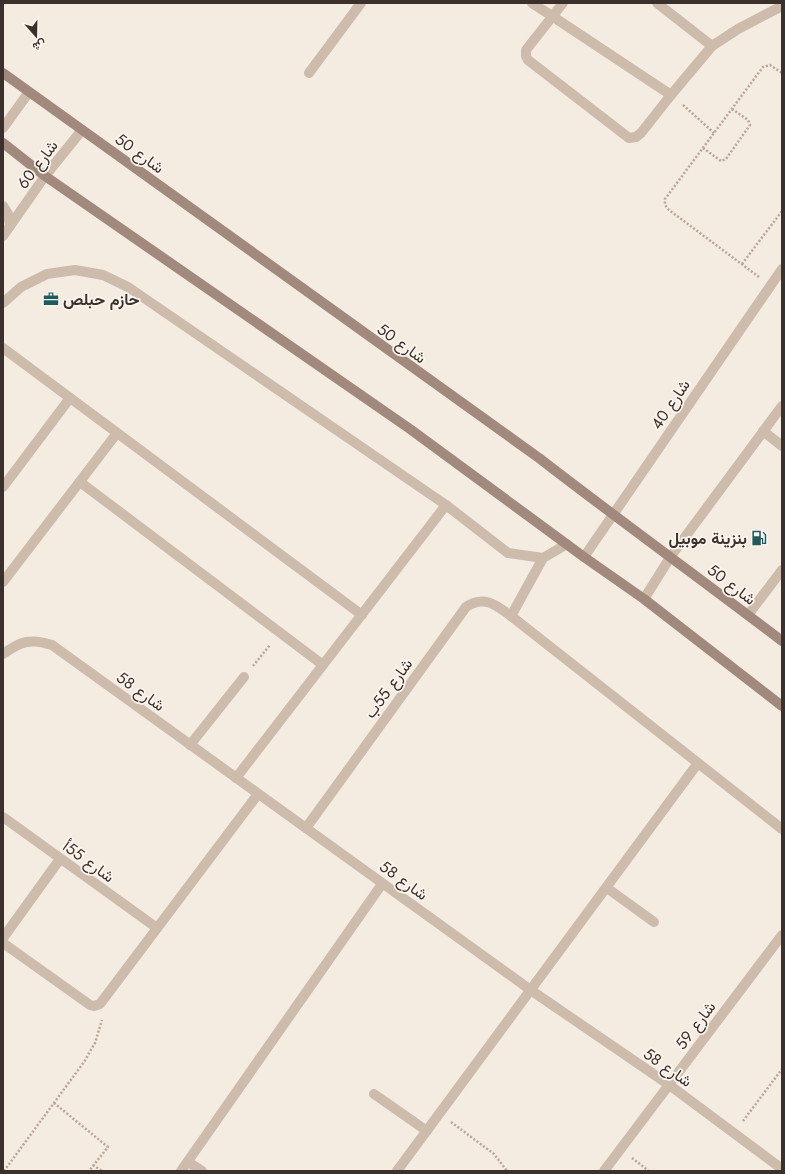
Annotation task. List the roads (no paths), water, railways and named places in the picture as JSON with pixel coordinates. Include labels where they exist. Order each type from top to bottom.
[{"type":"street","points":[[309,72],[361,3]]},
{"type":"street","points":[[532,3],[671,95]]},
{"type":"street","points":[[563,3],[526,50],[526,58],[626,136],[632,138],[639,135],[712,46],[782,6]]},
{"type":"street","points":[[657,3],[712,46]]},
{"type":"street","name":"شارع 50","points":[[3,73],[538,458],[612,515],[671,556],[782,641]]},
{"type":"street","points":[[3,128],[29,92]]},
{"type":"street","name":"شارع 60","points":[[3,236],[45,176],[82,130]]},
{"type":"street","points":[[3,142],[45,176],[410,429],[584,557],[644,599],[782,706]]},
{"type":"street","points":[[3,206],[8,214],[10,226]]},
{"type":"street","name":"شارع 40","points":[[584,557],[782,269]]},
{"type":"street","points":[[3,303],[21,287],[47,274],[75,270],[103,275],[128,288],[446,505],[508,553],[543,558]]},
{"type":"street","points":[[3,348],[362,615]]},
{"type":"street","points":[[3,487],[70,398]]},
{"type":"street","points":[[644,599],[671,556],[782,406]]},
{"type":"street","points":[[763,431],[782,446]]},
{"type":"street","points":[[3,582],[117,433]]},
{"type":"street","points":[[80,482],[323,665]]},
{"type":"street","points":[[236,778],[446,505]]},
{"type":"street","points":[[511,616],[543,558],[567,544]]},
{"type":"street","points":[[748,615],[782,570]]},
{"type":"street","name":"شارع 55ب","points":[[306,828],[466,607],[472,602],[487,601],[496,604],[782,829]]},
{"type":"street","name":"شارع 58","points":[[3,654],[26,641],[39,641],[52,645],[382,884],[532,991],[668,1084],[782,1168]]},
{"type":"street","points":[[190,745],[244,677]]},
{"type":"street","points":[[397,1171],[532,991],[698,763]]},
{"type":"street","points":[[3,943],[90,1005],[97,1006],[102,1002],[258,794]]},
{"type":"street","name":"شارع 55أ","points":[[3,817],[157,928]]},
{"type":"street","points":[[3,938],[60,859]]},
{"type":"street","points":[[181,1171],[382,884]]},
{"type":"street","points":[[607,888],[654,922]]},
{"type":"street","name":"شارع 59","points":[[604,1171],[668,1084],[782,935]]},
{"type":"street","points":[[374,1094],[427,1131]]},
{"type":"street","points":[[188,1162],[202,1171]]},
{"type":"place","name":"حازم حبلص","points":[[51,299]]},
{"type":"place","name":"بنزينة موبيل","points":[[759,538]]}]
